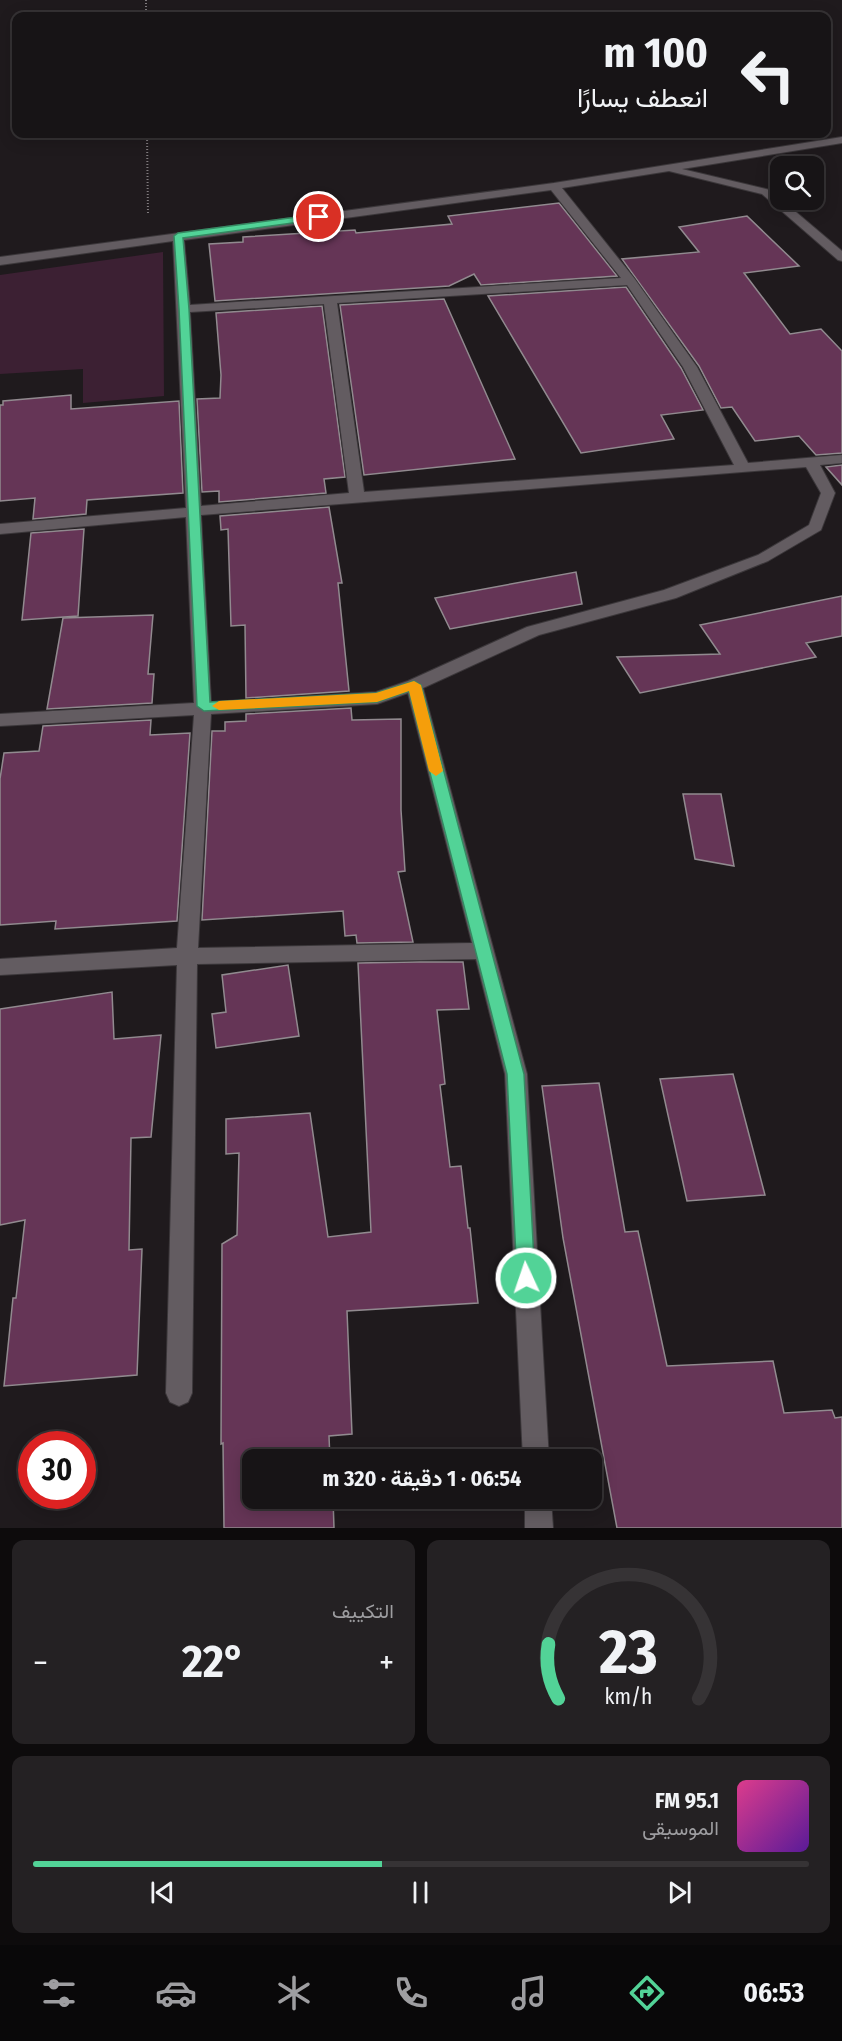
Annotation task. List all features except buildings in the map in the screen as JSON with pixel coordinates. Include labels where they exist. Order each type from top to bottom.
[{"type":"street","points":[[0,261],[554,186],[842,140]]},
{"type":"street","points":[[667,168],[766,192],[842,257]]},
{"type":"street","points":[[554,186],[630,281],[690,367],[743,467]]},
{"type":"street","points":[[178,236],[184,309],[204,706],[187,956],[179,1393]]},
{"type":"street","points":[[184,309],[630,281]]},
{"type":"street","points":[[330,300],[357,497]]},
{"type":"street","points":[[0,529],[357,497],[657,476],[842,459]]},
{"type":"street","points":[[0,720],[204,706],[377,698],[414,685],[532,631],[670,594],[764,558],[816,527],[828,493],[810,461]]},
{"type":"street","points":[[414,685],[516,1074],[535,1449]]},
{"type":"street","points":[[0,967],[187,956],[482,951]]},
{"type":"street","points":[[538,1509],[539,1528]]},
{"type":"path","points":[[147,138],[149,240]]},
{"type":"shaded area","points":[[163,252],[164,396],[83,403],[83,369],[0,374],[0,275]]},
{"type":"slow traffic","points":[[219,706],[377,698],[414,685],[436,771]]},
{"type":"route","points":[[319,217],[178,236],[184,309],[204,706],[377,698],[414,685],[516,1074],[526,1278]]}]
